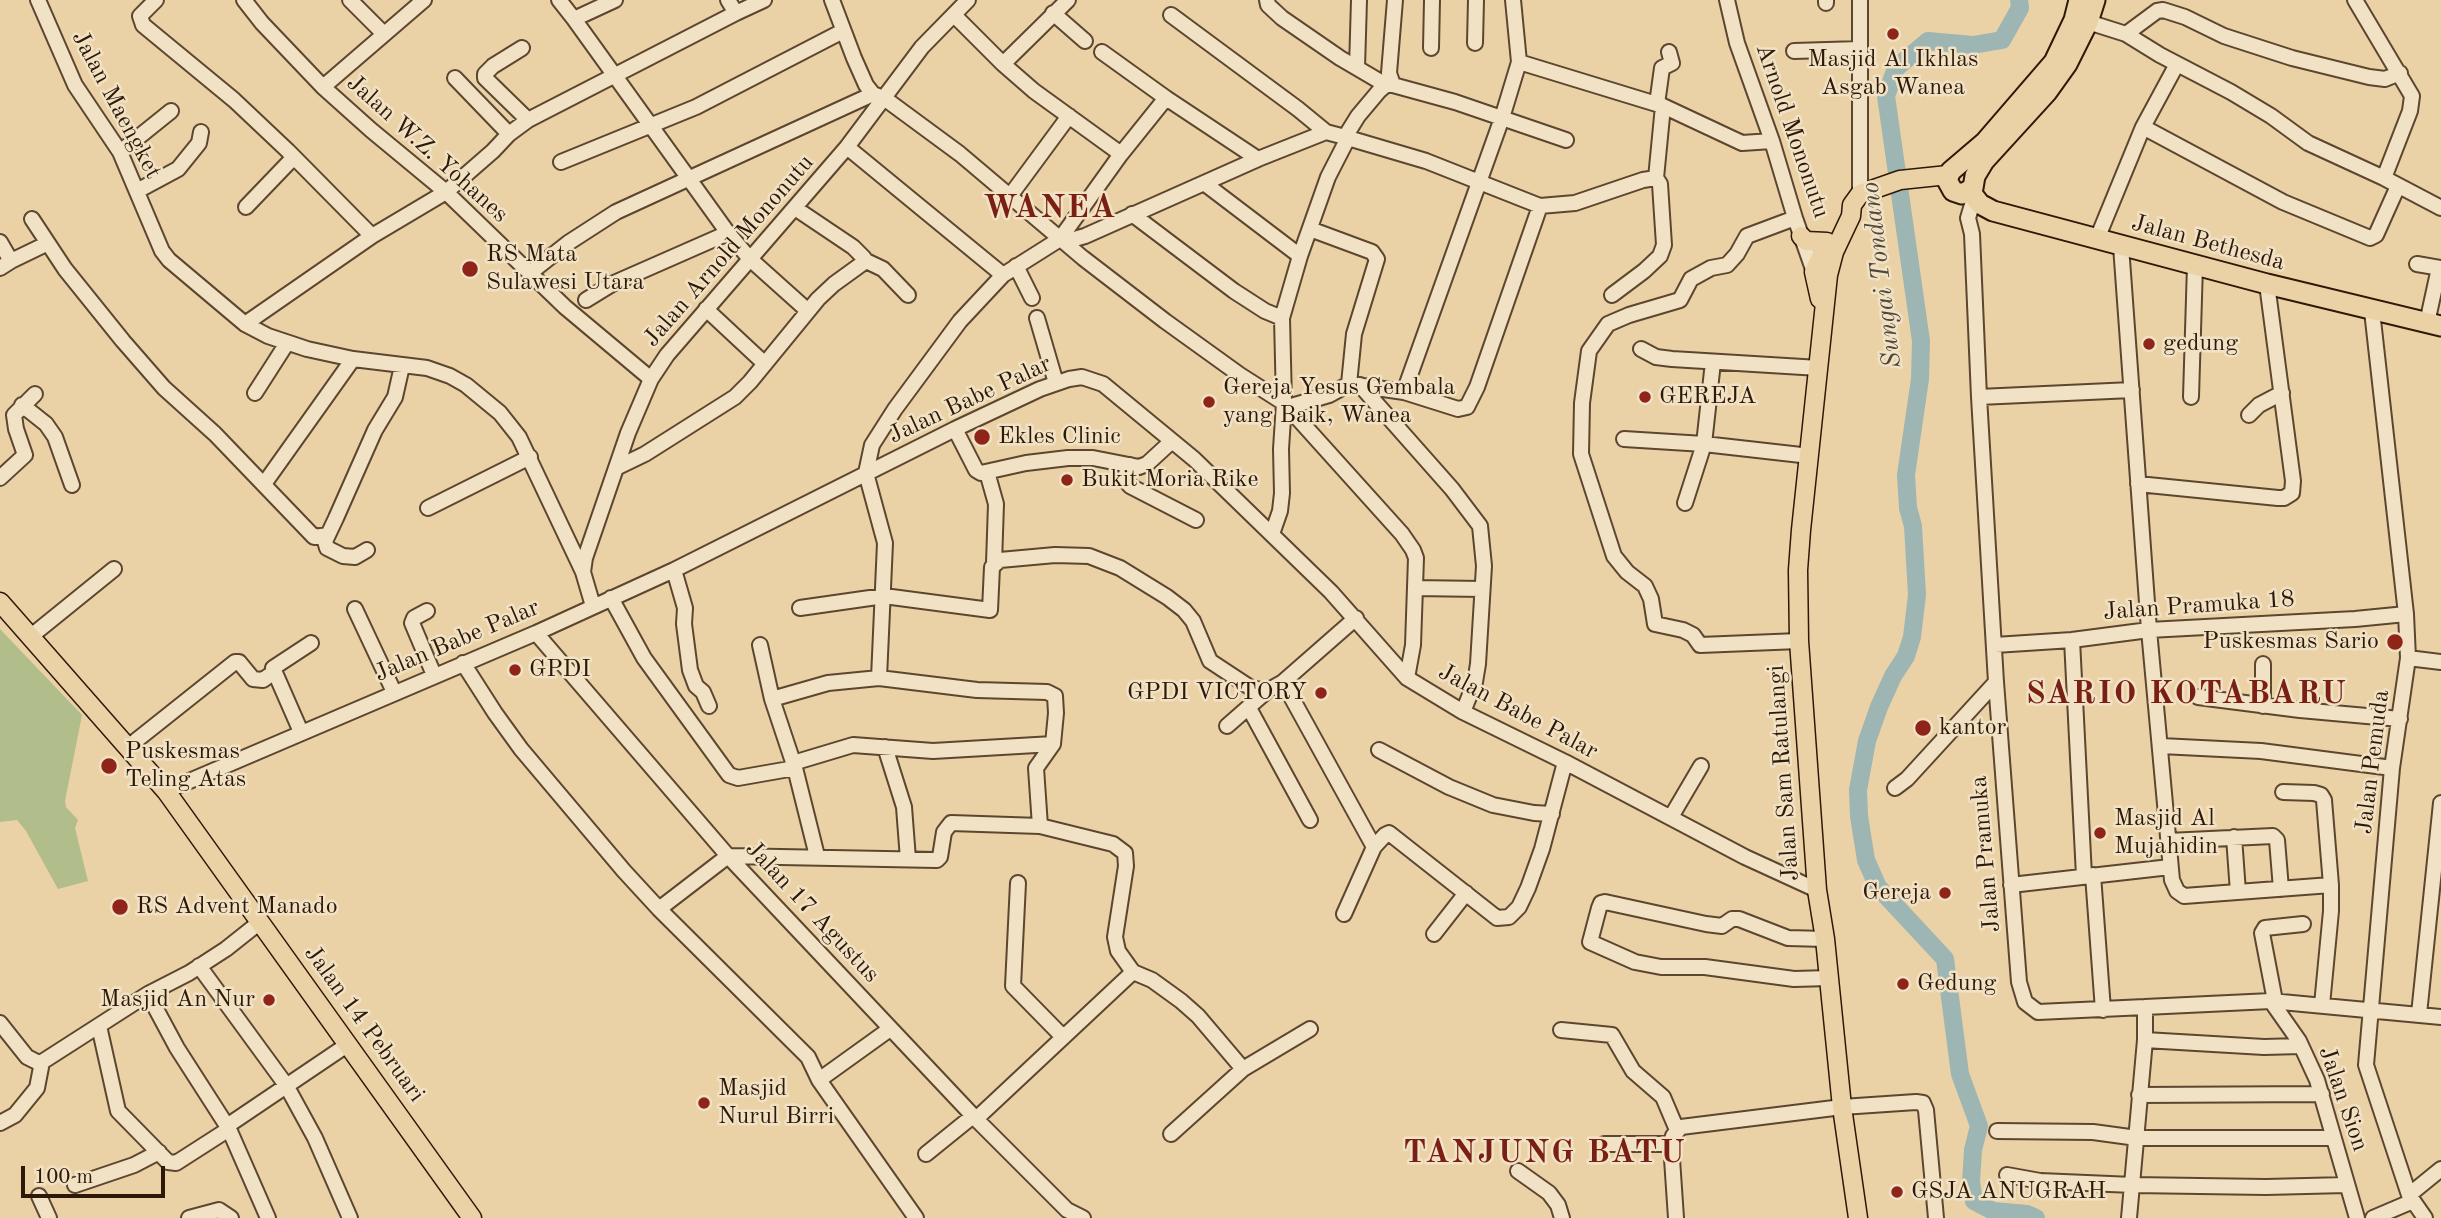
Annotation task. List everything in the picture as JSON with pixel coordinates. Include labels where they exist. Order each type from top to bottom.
[{"type":"highway","points":[[1951,171],[1985,142],[2054,62],[2074,20],[2079,0]]},
{"type":"highway","points":[[1973,189],[1993,150],[2052,85],[2067,64],[2088,22],[2095,0]]},
{"type":"highway","name":"Jalan Bethesda","points":[[1951,171],[1968,167],[1973,189],[1985,208],[1993,211],[2267,284],[2434,325]]},
{"type":"main road","points":[[1819,274],[1827,242],[1842,211],[1856,199],[1886,184],[1951,171]]},
{"type":"main road","name":"Jalan Sam Ratulangi","points":[[1855,1218],[1818,890],[1799,641],[1798,570],[1824,323],[1819,274],[1834,252],[1856,199]]},
{"type":"main road","points":[[1801,236],[1811,242],[1827,242]]},
{"type":"main road","name":"Jalan 14 Pebruari","points":[[0,602],[166,791],[472,1218]]},
{"type":"street","name":"Jalan Maengket","points":[[38,0],[75,85],[121,152],[166,257],[245,324],[287,343],[353,359],[439,372],[466,385],[500,413],[519,437],[583,572]]},
{"type":"street","points":[[156,0],[140,16],[143,25],[234,100],[294,156],[372,236]]},
{"type":"street","name":"Jalan W.Z. Yohanes","points":[[244,0],[262,23],[323,87],[446,192],[565,307],[651,379]]},
{"type":"street","points":[[350,0],[383,33]]},
{"type":"street","points":[[323,87],[383,33],[425,0]]},
{"type":"street","points":[[559,0],[728,233],[750,259],[808,311]]},
{"type":"street","points":[[574,19],[615,0]]},
{"type":"street","points":[[727,0],[736,13]]},
{"type":"street","points":[[245,324],[372,236],[446,192],[528,120],[764,0]]},
{"type":"street","points":[[832,0],[866,85],[960,154],[1062,241],[1165,321],[1286,405],[1402,534],[1416,558],[1413,645],[1407,678]]},
{"type":"street","points":[[1003,64],[1068,0]]},
{"type":"street","points":[[1267,0],[1268,5],[1282,18],[1357,68],[1390,85],[1566,140]]},
{"type":"street","points":[[1357,68],[1359,0]]},
{"type":"street","points":[[1390,85],[1395,0]]},
{"type":"street","points":[[1431,48],[1433,0]]},
{"type":"street","points":[[1475,43],[1476,0]]},
{"type":"street","points":[[1404,393],[1502,118],[1519,62],[1513,0]]},
{"type":"street","name":"Arnold Mononutu","points":[[1727,0],[1737,43],[1772,141],[1801,236],[1819,274]]},
{"type":"street","points":[[1856,199],[1860,0]]},
{"type":"street","points":[[2355,0],[2370,29],[2410,89],[2413,103],[2384,178]]},
{"type":"street","name":"Jalan Arnold Mononutu","points":[[583,572],[590,543],[628,433],[651,379],[667,355],[847,147],[879,96],[966,1]]},
{"type":"street","points":[[2126,34],[2157,11],[2163,10],[2185,17],[2224,36],[2292,58],[2382,79],[2400,73]]},
{"type":"street","points":[[1053,13],[1085,41]]},
{"type":"street","points":[[954,15],[1034,91],[1121,154]]},
{"type":"street","points":[[1171,15],[1326,132],[1426,161],[1540,205],[1575,203],[1656,178]]},
{"type":"street","points":[[2088,22],[2126,34],[2231,92],[2308,143],[2441,208]]},
{"type":"street","points":[[561,162],[651,126],[741,85],[843,32]]},
{"type":"street","points":[[522,48],[492,66],[485,78],[528,120]]},
{"type":"street","points":[[1794,51],[1860,49]]},
{"type":"street","points":[[1102,52],[1166,99],[1258,159]]},
{"type":"street","points":[[1612,295],[1644,271],[1662,251],[1665,239],[1659,182],[1656,178],[1662,68],[1672,63],[1669,52]]},
{"type":"street","points":[[1519,62],[1660,105],[1742,143],[1772,141]]},
{"type":"street","points":[[2097,239],[2143,127],[2177,64]]},
{"type":"street","points":[[456,78],[509,134]]},
{"type":"street","points":[[1272,534],[1280,505],[1281,449],[1286,405],[1282,318],[1300,256],[1328,177],[1346,137],[1358,116],[1390,85]]},
{"type":"street","points":[[530,273],[593,226],[689,177],[879,96]]},
{"type":"street","points":[[1062,241],[1121,154],[1166,99]]},
{"type":"street","points":[[121,152],[171,111]]},
{"type":"street","points":[[1010,197],[1069,116]]},
{"type":"street","points":[[2143,127],[2283,202],[2370,238],[2376,235],[2398,186]]},
{"type":"street","points":[[137,191],[178,169],[200,143],[201,132]]},
{"type":"street","points":[[879,678],[884,596],[884,534],[866,473],[872,445],[946,337],[1003,275],[1016,265],[1062,241],[1085,236],[1258,159],[1326,132]]},
{"type":"street","points":[[847,147],[1003,275]]},
{"type":"street","points":[[246,207],[294,156]]},
{"type":"street","points":[[1204,183],[1300,256]]},
{"type":"street","name":"Jalan Pramuka","points":[[1973,189],[1968,218],[1972,234],[1996,682],[2019,982],[2025,1002],[2038,1012],[2273,1001],[2441,1017]]},
{"type":"street","points":[[1286,405],[1329,395],[1354,385],[1404,393],[1458,409],[1467,407],[1540,205]]},
{"type":"street","points":[[795,208],[853,247],[864,260],[883,269],[908,295]]},
{"type":"street","points":[[1132,214],[1234,291],[1265,311],[1282,318]]},
{"type":"street","points":[[1795,218],[1747,236],[1727,265],[1711,268],[1691,279],[1680,300],[1608,324],[1589,351],[1582,403],[1581,454],[1614,556],[1627,572],[1644,586],[1651,599],[1654,624],[1683,630],[1693,635],[1700,645],[1799,641]]},
{"type":"street","points":[[32,219],[65,269],[164,388],[215,434],[310,535],[328,535]]},
{"type":"street","points":[[1310,229],[1372,253],[1377,259],[1354,334],[1354,385],[1452,489],[1480,526],[1484,553],[1475,682],[1462,712]]},
{"type":"street","points":[[586,300],[612,285],[728,233]]},
{"type":"street","points":[[0,242],[5,265],[42,246]]},
{"type":"street","points":[[2121,246],[2149,630],[2172,880],[2180,894],[2190,896],[2331,885]]},
{"type":"street","points":[[616,468],[645,454],[723,407],[750,382],[808,311],[834,284],[864,260]]},
{"type":"street","points":[[2417,264],[2440,268],[2434,325]]},
{"type":"street","points":[[1016,265],[1032,298]]},
{"type":"street","points":[[2191,397],[2196,265]]},
{"type":"street","points":[[2138,484],[2278,498],[2289,496],[2294,488],[2267,284]]},
{"type":"street","points":[[706,309],[765,364]]},
{"type":"street","name":"Jalan Pemuda","points":[[2372,311],[2406,614],[2408,659],[2392,768],[2366,1058],[2367,1075],[2411,1198],[2425,1218]]},
{"type":"street","points":[[1037,318],[1056,383]]},
{"type":"street","points":[[255,393],[287,343]]},
{"type":"street","points":[[1641,349],[1656,357],[1819,368]]},
{"type":"street","points":[[264,484],[353,359]]},
{"type":"street","points":[[1685,503],[1704,444],[1713,362]]},
{"type":"street","points":[[367,550],[355,557],[336,553],[326,546],[328,535],[376,430],[395,397],[402,366]]},
{"type":"street","name":"Jalan Babe Palar","points":[[166,791],[536,633],[674,570],[956,429],[1056,383],[1082,377],[1103,384],[1194,458],[1356,618],[1407,678],[1462,712],[1565,762],[1745,857],[1818,890]]},
{"type":"street","points":[[1979,397],[2133,390]]},
{"type":"street","points":[[2249,415],[2259,405],[2282,393]]},
{"type":"street","points":[[0,478],[25,455],[14,423],[15,414],[35,394]]},
{"type":"street","points":[[22,405],[46,424],[55,438],[72,485]]},
{"type":"street","points":[[956,429],[976,470],[981,473],[1026,463],[1068,458],[1093,458],[1139,467],[1147,464],[1172,441]]},
{"type":"street","points":[[1624,439],[1704,444],[1810,456]]},
{"type":"street","points":[[428,508],[530,457]]},
{"type":"street","points":[[1130,466],[1126,481],[1130,486],[1196,520]]},
{"type":"street","points":[[800,608],[884,596],[990,610],[992,568],[995,563],[996,504],[987,472]]},
{"type":"street","points":[[995,563],[1000,560],[1055,555],[1089,556],[1120,568],[1184,610],[1193,621],[1210,661],[1251,688],[1267,691]]},
{"type":"street","points":[[30,637],[114,569]]},
{"type":"street","points":[[674,570],[685,608],[684,624],[690,670],[696,686],[703,692],[709,706]]},
{"type":"street","points":[[583,572],[593,606]]},
{"type":"street","points":[[1415,588],[1482,589]]},
{"type":"street","points":[[611,598],[644,658],[729,775],[738,778],[794,766],[846,746],[933,751],[1053,744]]},
{"type":"street","points":[[355,609],[394,692]]},
{"type":"street","points":[[427,611],[414,618],[412,623],[434,675]]},
{"type":"street","name":"Jalan Pramuka 18","points":[[1995,645],[2072,640],[2149,630],[2406,614]]},
{"type":"street","points":[[1227,726],[1267,691],[1283,682],[1356,618]]},
{"type":"street","name":"Jalan 17 Agustus","points":[[536,633],[728,856],[975,1118],[1075,1216]]},
{"type":"street","points":[[2072,640],[2088,875],[2103,1010]]},
{"type":"street","points":[[300,732],[274,673],[275,666],[311,643]]},
{"type":"street","points":[[760,645],[772,699],[794,766],[817,856]]},
{"type":"street","points":[[2408,659],[2441,663]]},
{"type":"street","points":[[128,747],[235,662],[239,662],[253,679],[263,680],[274,673]]},
{"type":"street","points":[[463,663],[521,749],[659,909],[808,1057],[819,1080],[916,1218]]},
{"type":"street","points":[[2263,664],[2263,706]]},
{"type":"street","points":[[772,699],[828,683],[879,678],[977,690],[1049,692],[1056,699],[1053,744],[1036,768],[1040,827]]},
{"type":"street","points":[[1283,682],[1374,847]]},
{"type":"street","points":[[1895,788],[1907,779],[1996,682]]},
{"type":"street","points":[[2198,697],[2400,719]]},
{"type":"street","points":[[1249,708],[1310,820]]},
{"type":"street","points":[[2161,746],[2261,751],[2392,768]]},
{"type":"street","points":[[885,747],[904,807],[908,859]]},
{"type":"street","points":[[1379,750],[1439,782],[1493,806],[1552,814]]},
{"type":"street","points":[[1344,914],[1374,847],[1389,833],[1497,918],[1504,919],[1513,914],[1528,888],[1552,814],[1565,762]]},
{"type":"street","points":[[1671,817],[1701,766]]},
{"type":"street","points":[[2283,792],[2314,793],[2321,795],[2324,800],[2331,911],[2322,1005]]},
{"type":"street","points":[[2419,1014],[2441,803]]},
{"type":"street","points":[[659,909],[728,856],[939,858],[944,832],[951,823],[1040,827],[1113,844],[1125,853],[1126,866],[1115,937],[1118,951],[1133,972],[1152,980],[1198,1016],[1244,1069]]},
{"type":"street","points":[[2168,841],[2267,835],[2276,838],[2281,889]]},
{"type":"street","points":[[2234,837],[2238,892]]},
{"type":"street","points":[[2011,885],[2171,867]]},
{"type":"street","points":[[1018,883],[1013,986],[1063,1037]]},
{"type":"street","points":[[1434,934],[1466,893]]},
{"type":"street","points":[[1825,940],[1788,938],[1739,919],[1732,919],[1722,926],[1706,924],[1605,902],[1601,903],[1590,942],[1636,962],[1661,967],[1705,967],[1794,979],[1829,978]]},
{"type":"street","points":[[0,1023],[27,1057],[42,1062],[148,994],[200,966],[260,922]]},
{"type":"street","points":[[2273,1001],[2262,933],[2265,928],[2303,924]]},
{"type":"street","points":[[200,966],[286,1085],[315,1138],[350,1218]]},
{"type":"street","points":[[926,1154],[975,1118],[1133,972]]},
{"type":"street","points":[[148,994],[177,1048],[228,1127],[268,1218]]},
{"type":"street","name":"Jalan Sion","points":[[2273,1001],[2301,1046],[2322,1094],[2357,1218]]},
{"type":"street","points":[[2130,1218],[2145,1007]]},
{"type":"street","points":[[99,1026],[118,1111],[168,1162],[176,1163],[347,1045]]},
{"type":"street","points":[[819,1080],[890,1029]]},
{"type":"street","points":[[1171,1134],[1244,1069],[1310,1029]]},
{"type":"street","points":[[1561,1030],[1612,1035],[1633,1071],[1663,1097],[1674,1137],[1676,1218]]},
{"type":"street","points":[[2144,1040],[2264,1047],[2301,1046]]},
{"type":"street","points":[[0,1123],[15,1115],[37,1088],[42,1062]]},
{"type":"street","points":[[2139,1095],[2322,1094]]},
{"type":"street","points":[[1604,1144],[1674,1137],[1681,1127],[1842,1107],[1923,1103],[1926,1110],[1936,1218]]},
{"type":"street","points":[[1997,1131],[2093,1132],[2137,1138],[2333,1138]]},
{"type":"street","points":[[75,1185],[134,1166],[159,1152]]},
{"type":"street","points":[[2373,1218],[2411,1198],[2441,1169]]},
{"type":"street","points":[[1518,1171],[1549,1193],[1558,1205],[1562,1218]]},
{"type":"street","points":[[2007,1175],[2040,1181],[2133,1185],[2346,1185]]},
{"type":"street","points":[[39,1196],[49,1218]]},
{"type":"street","points":[[189,1218],[219,1210],[231,1218]]},
{"type":"green space","points":[[0,629],[82,715],[65,801],[66,807],[78,820],[75,828],[88,881],[58,889],[26,831],[17,820],[0,822]]},
{"type":"waterway","name":"Sungai Tondano","points":[[2019,0],[2020,8],[2002,40],[1973,45],[1928,41],[1896,68],[1886,96],[1921,341],[1920,379],[1906,475],[1908,508],[1913,526],[1917,595],[1912,637],[1906,656],[1893,676],[1879,707],[1867,741],[1858,790],[1866,860],[1878,887],[1945,959],[1960,1074],[1979,1126],[1973,1150],[1971,1182],[1974,1201],[1993,1211],[2027,1214],[2036,1218]]},
{"type":"place","name":"Masjid Al Ikhlas Asgab Wanea","points":[[1893,34]]},
{"type":"place","name":"RS Mata Sulawesi Utara","points":[[470,269]]},
{"type":"place","name":"gedung","points":[[2149,344]]},
{"type":"place","name":"GEREJA","points":[[1645,397]]},
{"type":"place","name":"Gereja Yesus Gembala yang Baik, Wanea","points":[[1209,402]]},
{"type":"place","name":"Ekles Clinic","points":[[982,437]]},
{"type":"place","name":"Bukit Moria Rike","points":[[1067,480]]},
{"type":"place","name":"Puskesmas Sario","points":[[2395,642]]},
{"type":"place","name":"GPDI","points":[[515,670]]},
{"type":"place","name":"GPDI VICTORY","points":[[1321,693]]},
{"type":"place","name":"kantor","points":[[1923,728]]},
{"type":"place","name":"Puskesmas Teling Atas","points":[[109,766]]},
{"type":"place","name":"Masjid Al Mujahidin","points":[[2100,833]]},
{"type":"place","name":"Gereja","points":[[1945,893]]},
{"type":"place","name":"RS Advent Manado","points":[[120,907]]},
{"type":"place","name":"Gedung","points":[[1903,984]]},
{"type":"place","name":"Masjid An Nur","points":[[269,1000]]},
{"type":"place","name":"Masjid Nurul Birri","points":[[704,1103]]},
{"type":"place","name":"GSJA ANUGRAH","points":[[1897,1192]]},
{"type":"district","name":"WANEA","points":[[1050,209]]},
{"type":"district","name":"SARIO KOTABARU","points":[[2187,695]]},
{"type":"district","name":"TANJUNG BATU","points":[[1545,1154]]}]
